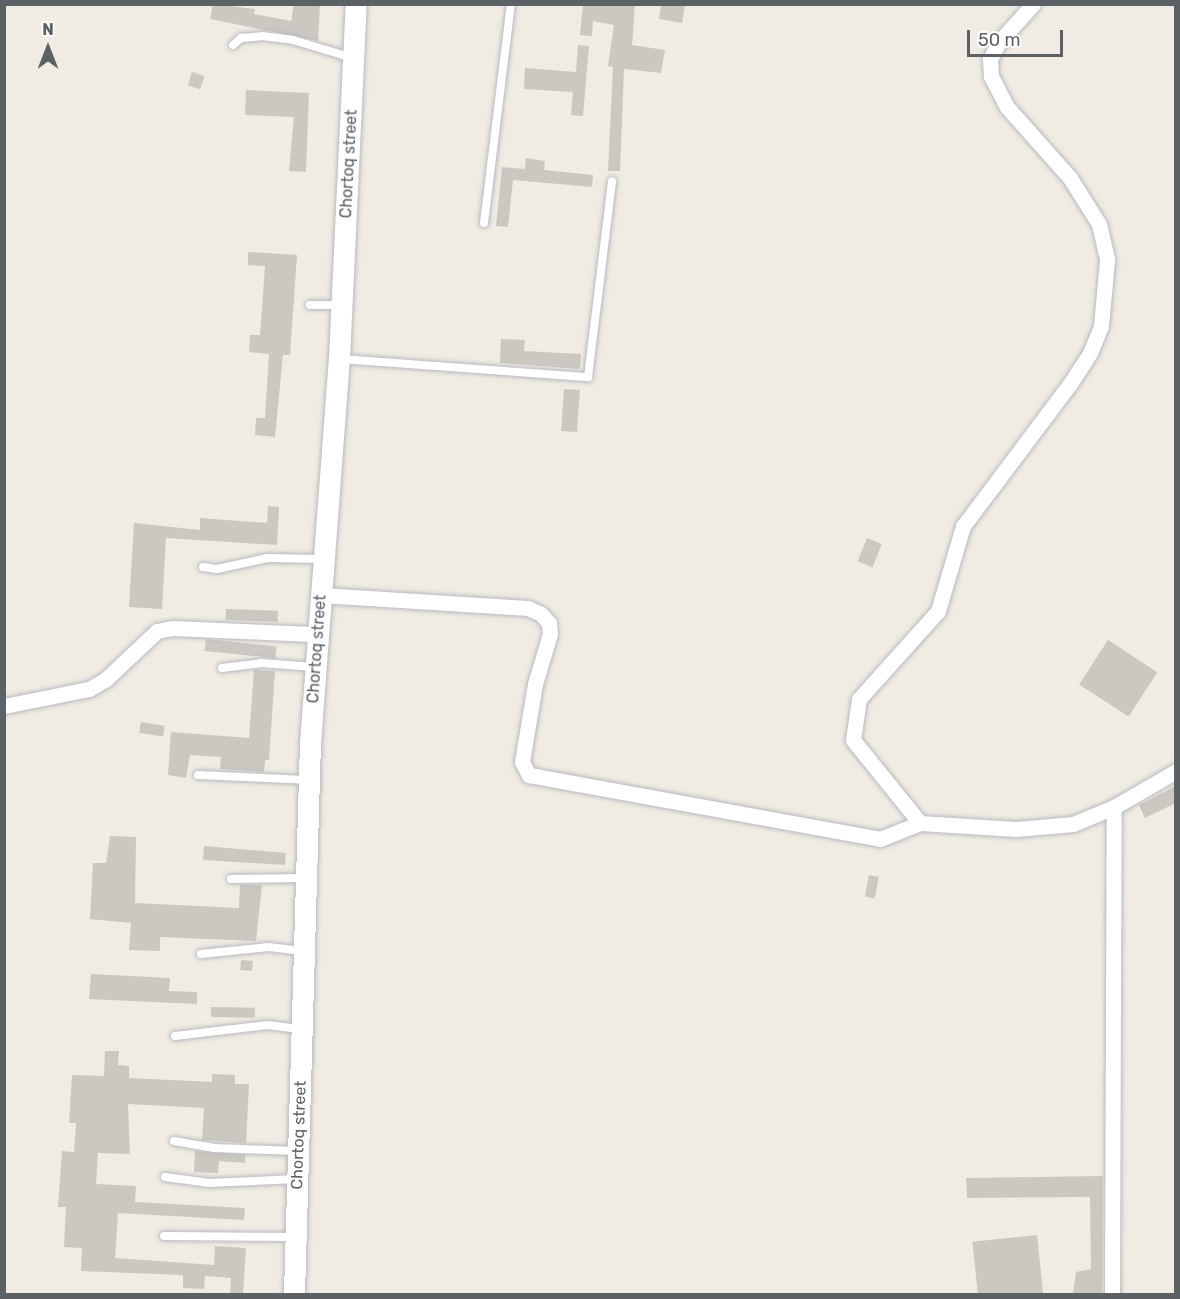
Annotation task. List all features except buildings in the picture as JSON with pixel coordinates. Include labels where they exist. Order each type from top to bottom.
[{"type":"main road","name":"Chortoq street","points":[[294,1294],[309,780],[339,358],[356,4]]},
{"type":"street","points":[[920,823],[853,740],[859,699],[938,611],[963,526],[1069,386],[1090,354],[1101,326],[1107,260],[1099,224],[1070,178],[1007,107],[991,76],[990,59],[999,42],[1033,4]]},
{"type":"street","points":[[321,595],[528,608],[541,614],[549,624],[550,634],[535,684],[522,762],[529,775],[880,838],[920,823],[1047,828],[1073,824],[1114,807],[1176,771]]},
{"type":"street","points":[[4,706],[89,689],[106,679],[157,631],[173,628],[318,634]]},
{"type":"street","points":[[1112,1294],[1114,807]]},
{"type":"lane","points":[[484,223],[511,4]]},
{"type":"lane","points":[[233,45],[241,38],[262,36],[293,40],[354,59]]},
{"type":"lane","points":[[339,358],[588,377],[612,181]]},
{"type":"lane","points":[[310,305],[342,305]]},
{"type":"lane","points":[[202,567],[217,569],[268,558],[324,559]]},
{"type":"lane","points":[[222,668],[261,663],[316,668]]},
{"type":"lane","points":[[198,775],[309,780]]},
{"type":"lane","points":[[231,879],[306,878]]},
{"type":"lane","points":[[201,954],[269,947],[304,951]]},
{"type":"lane","points":[[175,1036],[267,1025],[302,1030]]},
{"type":"lane","points":[[174,1141],[214,1148],[298,1151]]},
{"type":"lane","points":[[165,1177],[210,1183],[298,1179]]},
{"type":"lane","points":[[164,1236],[296,1237]]}]
